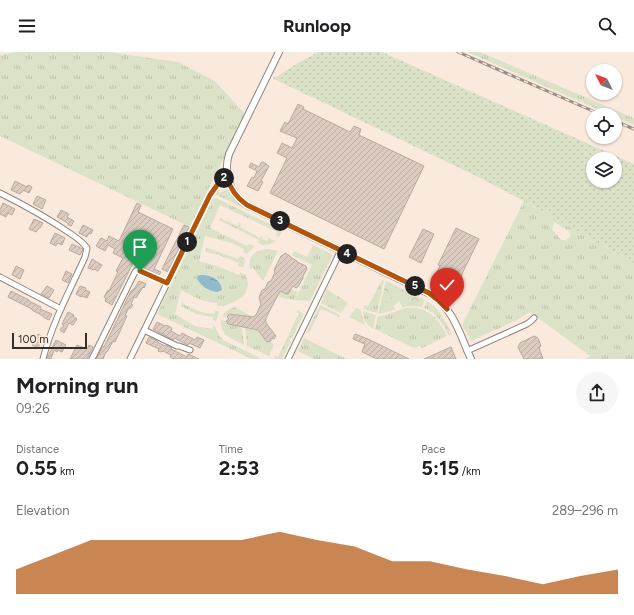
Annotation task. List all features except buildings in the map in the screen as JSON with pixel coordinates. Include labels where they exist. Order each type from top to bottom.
[{"type":"street","points":[[279,52],[230,152],[226,165],[227,177],[234,192],[245,204],[437,298],[450,314],[471,359]]},
{"type":"street","points":[[130,359],[212,191],[220,181],[227,177]]},
{"type":"street","points":[[0,193],[54,223],[79,240],[87,248],[84,259],[48,340],[43,359]]},
{"type":"street","points":[[288,359],[341,250]]},
{"type":"street","points":[[92,359],[134,272],[137,270],[140,271],[167,283]]},
{"type":"street","points":[[0,277],[61,309]]},
{"type":"street","points":[[467,351],[522,326],[534,318]]},
{"type":"street","points":[[144,330],[177,346],[190,350]]},
{"type":"green space","points":[[16,52],[108,52],[178,62],[215,81],[245,114],[190,227],[0,136],[0,55]]},
{"type":"green space","points":[[318,52],[382,52],[586,143],[586,144],[607,152],[586,152],[586,188],[622,188],[622,159],[634,164],[634,263],[524,201],[472,174],[272,78],[278,76]]},
{"type":"green space","points":[[467,52],[480,52],[586,97],[586,100],[592,100],[611,108],[595,108]]},
{"type":"green space","points":[[622,113],[634,118],[634,125],[622,120]]},
{"type":"green space","points":[[221,177],[224,178],[226,185],[218,189],[219,193],[229,190],[237,201],[249,211],[213,193]]},
{"type":"green space","points":[[216,198],[282,230],[280,236],[278,237],[276,235],[277,232],[220,205],[210,228],[247,246],[249,244],[254,247],[247,254],[243,252],[244,249],[232,243],[205,236],[199,261],[217,266],[239,275],[240,272],[245,275],[248,285],[245,294],[238,300],[224,306],[217,306],[217,303],[202,300],[181,290],[175,314],[195,326],[212,329],[213,326],[215,326],[223,340],[260,359],[252,359],[157,314],[212,200]]},
{"type":"green space","points":[[524,201],[634,263],[634,359],[586,359],[590,356],[530,312],[515,321],[471,341],[462,325]],"holes":[[[554,222],[570,232],[570,237],[566,240],[561,240],[552,229]]]},
{"type":"green space","points":[[220,218],[237,226],[239,223],[241,224],[240,227],[260,238],[261,236],[263,237],[262,239],[267,241],[269,238],[276,241],[267,245],[262,245],[258,243],[259,240],[219,220]]},
{"type":"green space","points":[[313,245],[332,254],[332,256],[310,301],[295,300],[312,265],[292,255],[294,251],[307,257]]},
{"type":"green space","points":[[206,248],[238,259],[240,256],[245,259],[244,266],[238,266],[239,263],[219,255],[205,252]]},
{"type":"green space","points":[[269,249],[278,251],[263,281],[253,268],[250,269],[249,264],[254,254],[261,250]]},
{"type":"green space","points":[[382,280],[384,281],[377,313],[364,309],[364,305],[368,306]]},
{"type":"green space","points":[[386,281],[425,300],[423,304],[413,301],[405,302],[397,295],[393,296],[389,300],[382,298]]},
{"type":"green space","points":[[291,289],[298,292],[294,300],[278,296],[279,291],[288,294]]},
{"type":"green space","points":[[327,289],[348,303],[341,313],[321,303]]},
{"type":"green space","points":[[395,295],[403,300],[416,301],[423,304],[422,307],[403,307],[399,301],[393,306],[396,309],[378,314],[382,298],[389,300]]},
{"type":"green space","points":[[427,301],[439,312],[452,334],[449,336],[442,323],[436,316],[424,308]]},
{"type":"green space","points":[[182,303],[205,313],[214,314],[215,311],[218,311],[216,321],[213,320],[213,317],[196,314],[181,306]]},
{"type":"green space","points":[[320,305],[340,315],[339,317],[321,309],[309,333],[307,331]]},
{"type":"green space","points":[[235,307],[253,317],[229,314],[226,317],[222,316],[227,310]]},
{"type":"green space","points":[[356,308],[361,310],[365,325],[349,317]]},
{"type":"green space","points":[[406,308],[420,309],[431,314],[440,324],[447,336],[422,348],[419,346],[414,348],[375,329],[378,316]]},
{"type":"green space","points":[[297,310],[304,314],[292,338],[291,337],[289,340],[291,341],[282,359],[274,359],[275,356],[278,357],[299,313]]},
{"type":"green space","points":[[363,311],[376,315],[373,329],[366,322]]},
{"type":"green space","points":[[221,320],[226,321],[227,324],[242,328],[244,345],[225,334],[222,330]]},
{"type":"green space","points":[[245,328],[258,330],[267,342],[271,342],[274,345],[269,356],[247,346]]},
{"type":"green space","points":[[304,338],[347,359],[314,359],[298,351]]},
{"type":"water","points":[[200,275],[208,275],[217,280],[220,283],[222,290],[217,292],[205,288],[197,279]]},
{"type":"railway","points":[[458,52],[586,108]]},
{"type":"railway","points":[[622,124],[634,129]]},
{"type":"route","points":[[140,271],[167,283],[210,195],[220,181],[227,177],[234,192],[245,204],[429,293],[447,309]]}]
